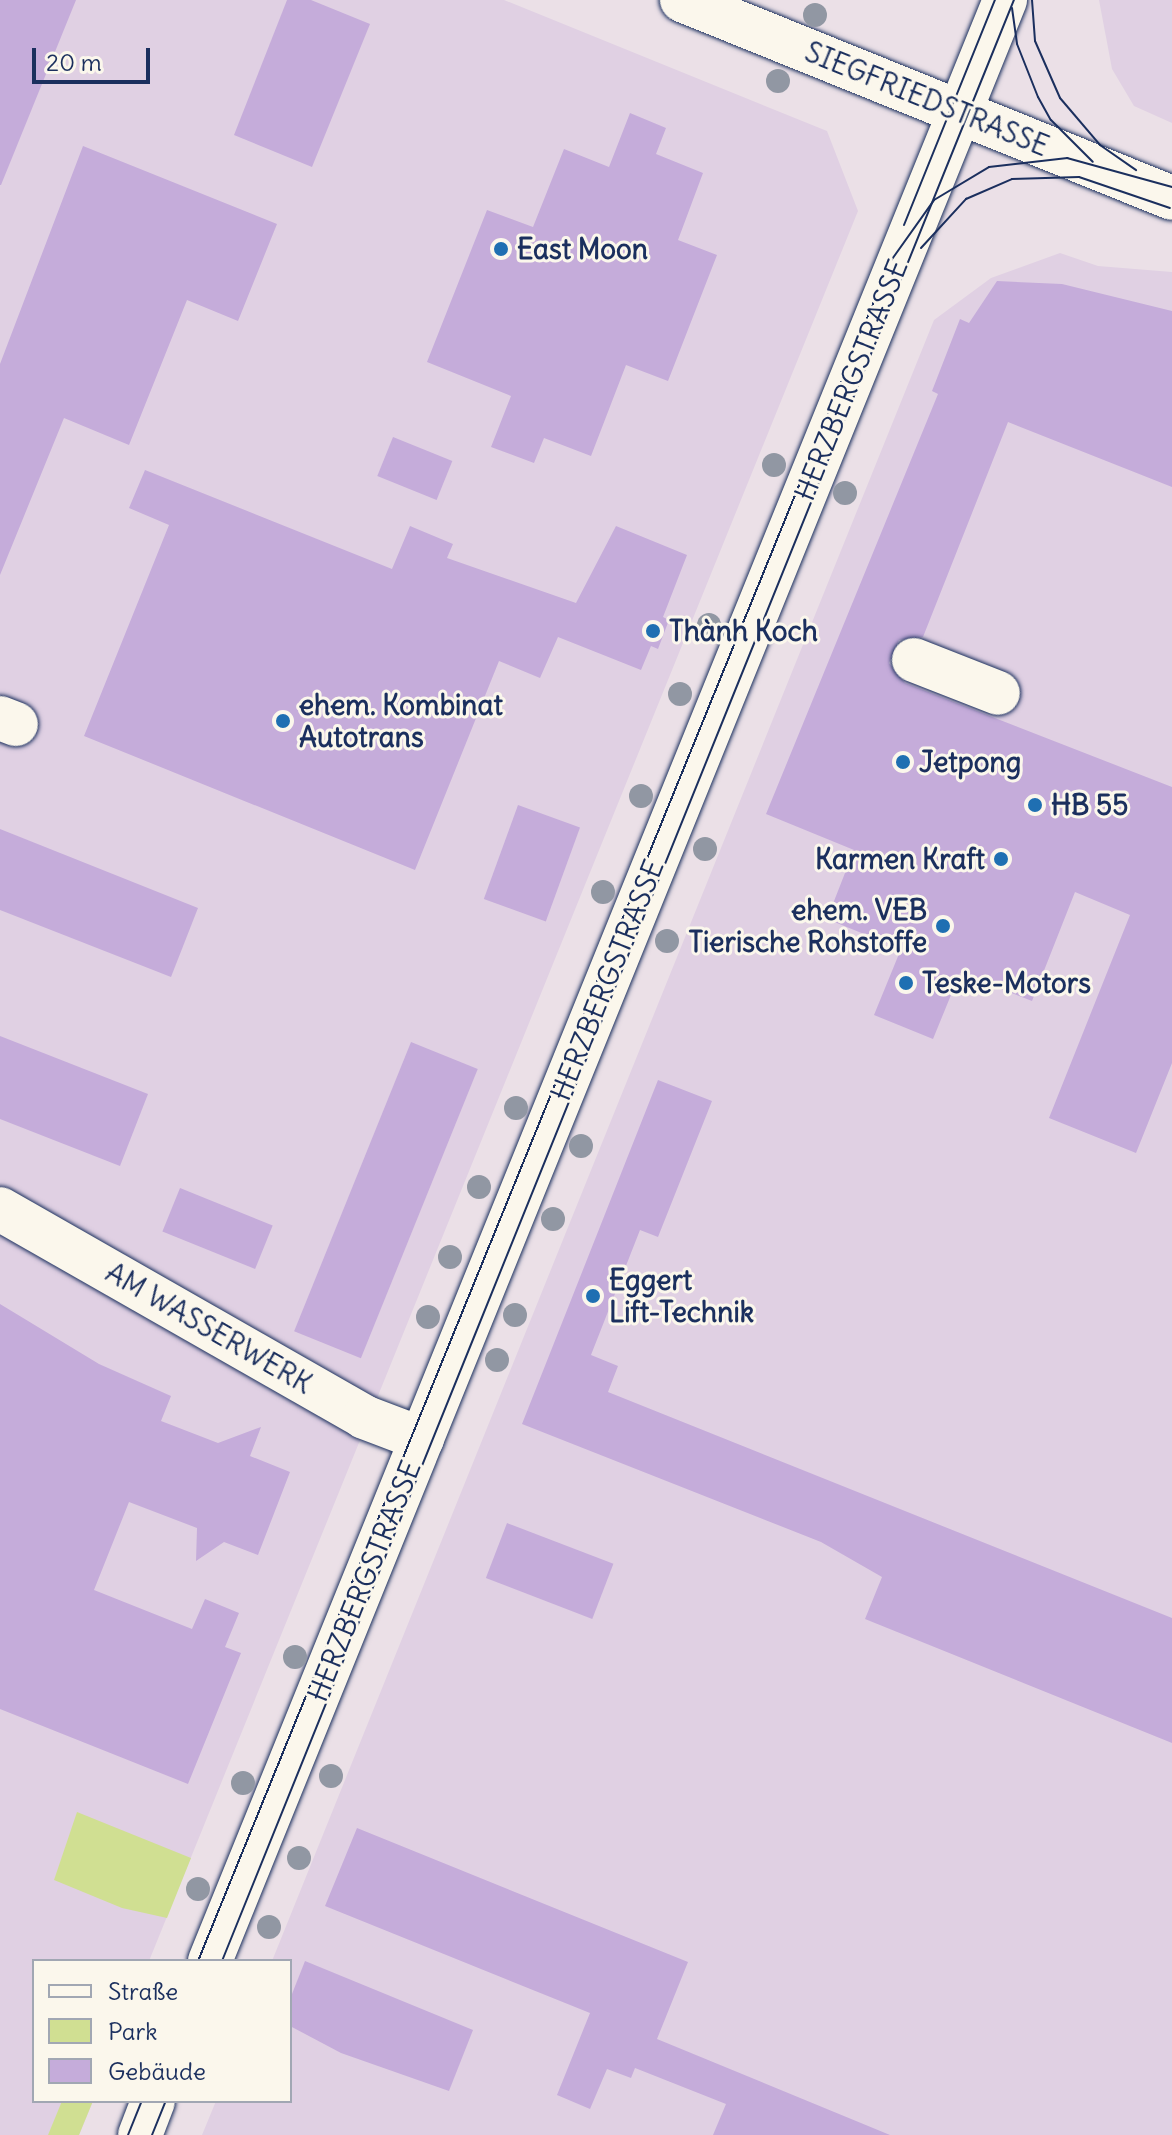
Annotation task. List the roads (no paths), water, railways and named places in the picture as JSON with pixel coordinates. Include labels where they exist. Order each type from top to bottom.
[{"type":"street","name":"SIEGFRIEDSTRASSE","points":[[682,0],[1172,198]]},
{"type":"street","name":"HERZBERGSTRASSE","points":[[211,1959],[1005,0]]},
{"type":"street","points":[[914,660],[998,693]]},
{"type":"street","name":"AM WASSERWERK","points":[[0,1209],[364,1417],[422,1439]]},
{"type":"street","points":[[140,2135],[152,2103]]},
{"type":"tram line","points":[[904,225],[995,0]]},
{"type":"tram line","points":[[223,1959],[1014,0]]},
{"type":"tram line","points":[[1032,0],[1035,41],[1060,98],[1100,145],[1136,170]]},
{"type":"tram line","points":[[1012,8],[1017,44],[1038,97],[1051,120],[1093,162]]},
{"type":"tram line","points":[[199,1959],[890,262],[934,200],[989,167],[1067,158],[1172,187]]},
{"type":"tram line","points":[[921,248],[966,199],[1012,179],[1079,177],[1170,208]]},
{"type":"tram line","points":[[128,2135],[141,2103]]},
{"type":"tram line","points":[[152,2135],[165,2103]]},
{"type":"place","name":"East Moon","points":[[501,249]]},
{"type":"place","name":"Thành Koch","points":[[653,631]]},
{"type":"place","name":"ehem. Kombinat Autotrans","points":[[283,721]]},
{"type":"place","name":"Jetpong","points":[[903,762]]},
{"type":"place","name":"HB 55","points":[[1035,805]]},
{"type":"place","name":"Karmen Kraft","points":[[1001,859]]},
{"type":"place","name":"ehem. VEB Tierische Rohstoffe","points":[[943,926]]},
{"type":"place","name":"Teske-Motors","points":[[906,983]]},
{"type":"place","name":"Eggert Lift-Technik","points":[[593,1296]]}]
